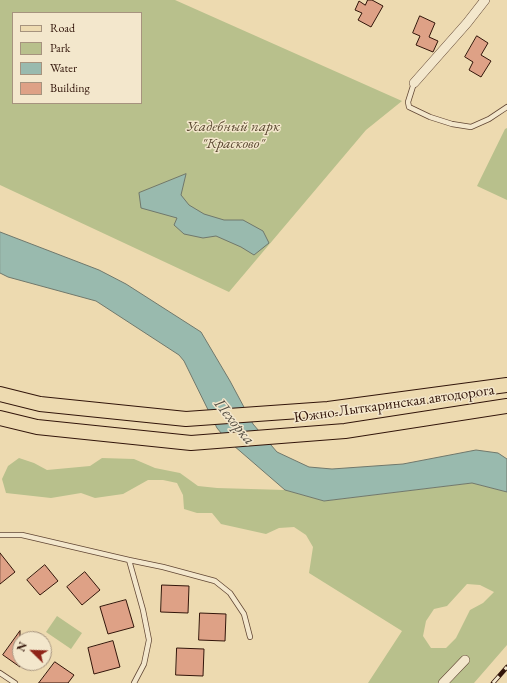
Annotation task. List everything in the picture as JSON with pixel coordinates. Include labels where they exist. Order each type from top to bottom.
[{"type":"main road","name":"Южно-Лыткаринская автодорога","points":[[0,394],[40,404],[186,419],[328,409],[507,385]]},
{"type":"main road","name":"Южно-Лыткаринская автодорога","points":[[0,418],[37,427],[191,443],[345,431],[507,406]]},
{"type":"street","points":[[414,83],[467,23],[485,0]]},
{"type":"street","points":[[443,683],[465,660]]},
{"type":"lane","points":[[414,83],[408,102],[409,107],[430,117],[452,124],[471,127],[489,119],[507,107]]},
{"type":"lane","points":[[0,535],[22,535],[163,567],[215,581],[230,593],[244,614],[250,637]]},
{"type":"lane","points":[[129,560],[143,610],[149,640],[144,664],[134,683]]},
{"type":"lane","points":[[0,673],[15,683]]},
{"type":"green space","name":"Усадебный парк \"Красково\"","points":[[0,0],[175,0],[402,101],[366,130],[229,292],[0,185]]},
{"type":"green space","points":[[507,128],[507,200],[477,186],[505,129]]},
{"type":"green space","points":[[19,458],[34,463],[47,470],[90,466],[102,458],[134,459],[155,468],[180,473],[198,486],[285,490],[324,501],[472,483],[507,492],[507,645],[474,683],[368,683],[402,631],[309,573],[313,547],[306,535],[294,527],[279,528],[266,534],[221,524],[212,513],[197,513],[184,509],[183,495],[177,483],[163,480],[148,480],[123,494],[95,498],[81,493],[51,498],[6,493],[2,479],[8,466]],"holes":[[[467,584],[480,585],[494,592],[483,603],[470,610],[456,638],[446,648],[431,648],[423,636],[426,621],[434,609],[447,606]]]},
{"type":"green space","points":[[57,616],[82,633],[71,649],[52,636],[52,631],[47,631]]},
{"type":"water","points":[[186,174],[181,195],[189,205],[204,214],[224,220],[243,220],[263,231],[269,243],[254,255],[241,247],[216,236],[203,238],[184,234],[174,225],[177,218],[141,208],[139,193]]},
{"type":"water","name":"Пехорка","points":[[0,232],[99,270],[126,284],[201,332],[253,424],[277,452],[309,467],[332,469],[403,464],[476,450],[498,453],[507,459],[507,492],[472,483],[324,501],[285,490],[226,439],[217,428],[184,361],[179,355],[96,301],[8,277],[0,273]]},
{"type":"building","points":[[368,0],[372,0],[383,6],[371,27],[358,20],[362,13],[355,10],[359,1],[365,5]]},
{"type":"building","points":[[420,16],[435,23],[429,37],[438,41],[433,52],[416,45],[420,36],[413,33]]},
{"type":"building","points":[[477,36],[488,43],[481,55],[491,61],[481,77],[469,70],[473,62],[465,57]]},
{"type":"building","points":[[0,553],[15,572],[0,584]]},
{"type":"building","points":[[45,565],[58,581],[40,595],[27,580]]},
{"type":"building","points":[[85,572],[100,590],[82,605],[67,587]]},
{"type":"building","points":[[162,585],[189,586],[188,613],[161,612]]},
{"type":"building","points":[[126,600],[134,627],[108,634],[100,607]]},
{"type":"building","points":[[200,613],[226,614],[225,641],[199,640]]},
{"type":"building","points":[[113,641],[120,667],[94,674],[88,648]]},
{"type":"building","points":[[12,642],[12,661],[3,655]]},
{"type":"building","points":[[177,648],[204,649],[203,676],[176,675]]},
{"type":"building","points":[[55,662],[74,675],[68,683],[39,683],[48,671],[52,671],[52,666]]},
{"type":"railway","points":[[493,683],[507,667]]}]
